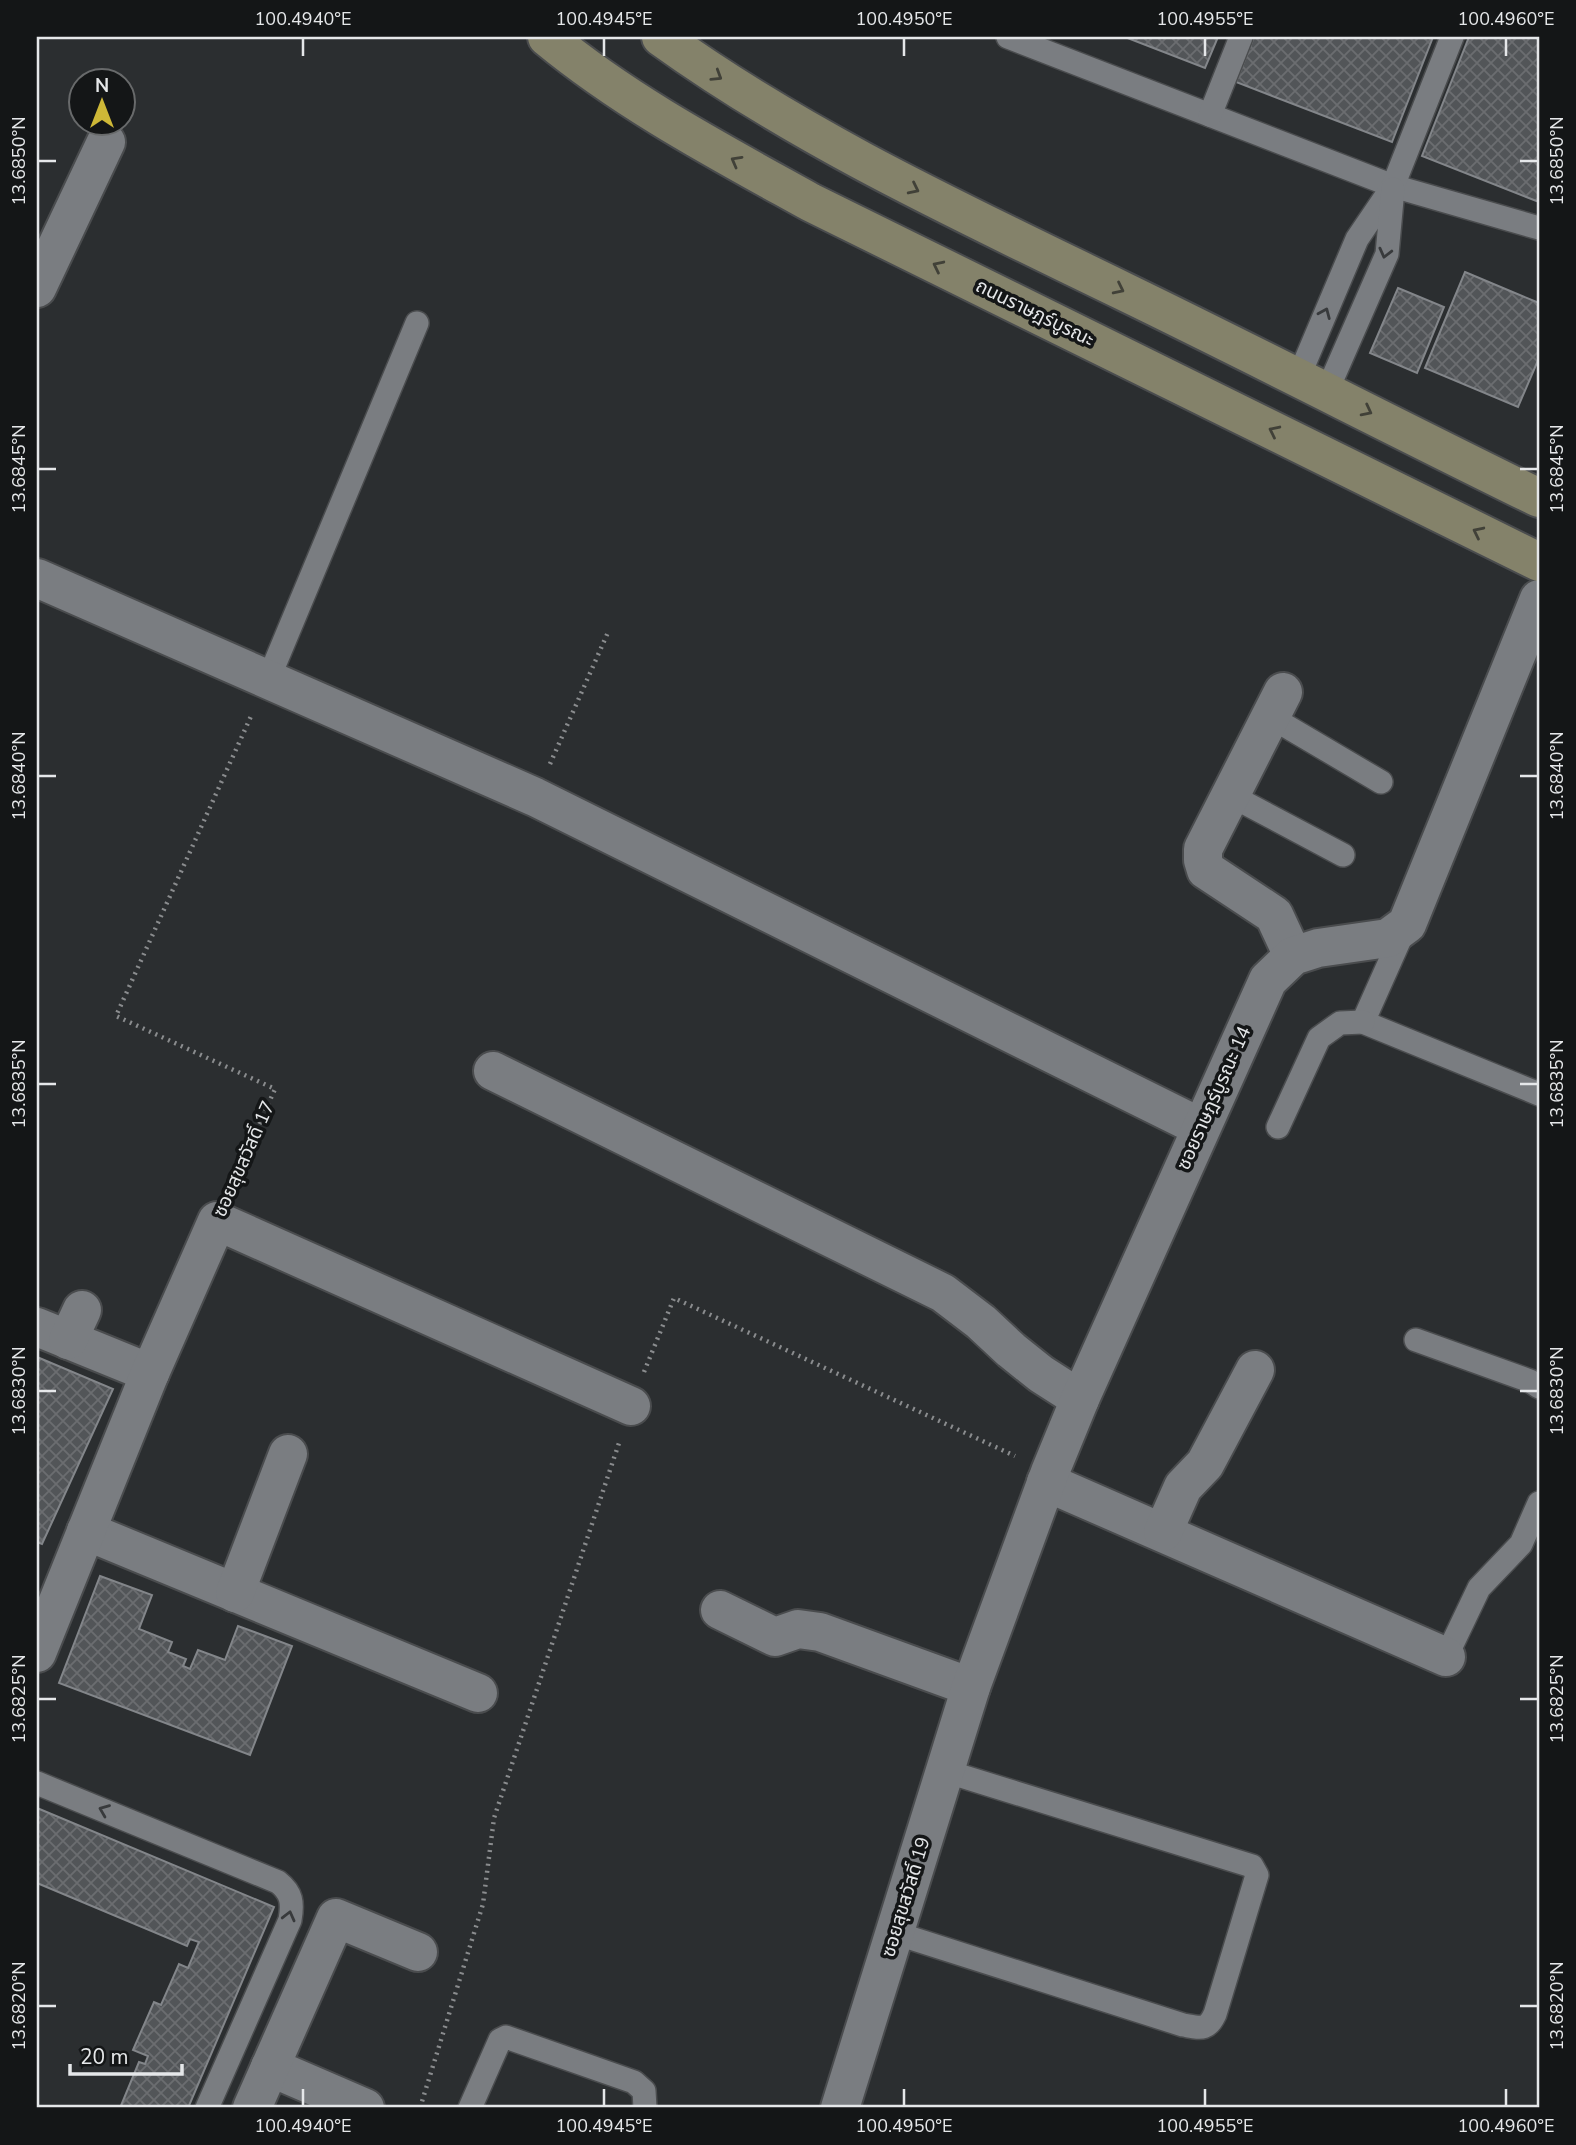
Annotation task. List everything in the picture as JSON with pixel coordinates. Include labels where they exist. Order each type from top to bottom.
[{"type":"main road","name":"ถนนราษฎร์บูรณะ","points":[[547,37],[631,98],[810,202],[1539,562]]},
{"type":"main road","points":[[661,37],[711,73],[907,186],[1313,384],[1539,498]]},
{"type":"main road","points":[[1476,467],[1539,485]]},
{"type":"street","points":[[37,288],[106,142]]},
{"type":"street","points":[[37,578],[535,797],[1200,1127]]},
{"type":"street","points":[[1407,924],[1539,599]]},
{"type":"street","points":[[1276,704],[1203,849],[1203,860],[1206,870],[1274,915],[1293,956]]},
{"type":"street","name":"ซอยราษฎร์บูรณะ 14","points":[[971,1686],[1048,1477],[1080,1399],[1268,980],[1293,956],[1318,948],[1388,939],[1407,924]]},
{"type":"street","points":[[493,1071],[943,1293],[1041,1374],[1080,1399]]},
{"type":"street","points":[[217,1221],[631,1406]]},
{"type":"street","name":"ซอยสุขสวัสดิ์ 17","points":[[37,1653],[150,1373],[217,1221]]},
{"type":"street","points":[[62,1326],[150,1373]]},
{"type":"street","points":[[1163,1532],[1183,1487],[1205,1464],[1255,1370]]},
{"type":"street","points":[[235,1593],[288,1454]]},
{"type":"street","points":[[1048,1477],[1163,1532],[1446,1657]]},
{"type":"street","points":[[86,1531],[478,1693]]},
{"type":"street","points":[[720,1610],[775,1637],[798,1629],[820,1632],[971,1686]]},
{"type":"street","name":"ซอยสุขสวัสดิ์ 19","points":[[840,2108],[971,1686]]},
{"type":"street","points":[[252,2108],[336,1918],[418,1952]]},
{"type":"street","points":[[270,2067],[366,2108]]},
{"type":"lane","points":[[1008,37],[1393,186],[1539,228]]},
{"type":"lane","points":[[1210,116],[1241,37]]},
{"type":"lane","points":[[1313,384],[1357,239],[1393,186],[1452,37]]},
{"type":"lane","points":[[1313,384],[1387,254],[1393,186]]},
{"type":"lane","points":[[268,680],[417,323]]},
{"type":"lane","points":[[1276,704],[1381,782]]},
{"type":"lane","points":[[1230,795],[1343,855]]},
{"type":"lane","points":[[1363,1022],[1407,924]]},
{"type":"lane","points":[[1278,1127],[1319,1038],[1340,1023],[1363,1022],[1539,1094]]},
{"type":"lane","points":[[1416,1340],[1531,1381],[1539,1387]]},
{"type":"lane","points":[[1446,1657],[1479,1588],[1521,1544],[1539,1503]]},
{"type":"lane","points":[[895,1933],[1183,2025],[1204,2027],[1210,2024],[1219,2001],[1257,1875],[1252,1866],[945,1771]]},
{"type":"lane","points":[[37,1783],[278,1882],[286,1888],[293,1906],[290,1920],[207,2108]]},
{"type":"lane","points":[[470,2108],[500,2040],[506,2037],[634,2082],[644,2091],[645,2108]]},
{"type":"path","points":[[535,797],[609,630]]},
{"type":"path","name":"ซอยสุขสวัสดิ์ 17","points":[[217,1221],[275,1089],[116,1016],[268,680]]},
{"type":"path","points":[[420,2108],[483,1904],[494,1818],[631,1406],[674,1298],[1048,1477]]},
{"type":"building","points":[[1125,37],[1218,37],[1205,68]]},
{"type":"building","points":[[1254,37],[1433,37],[1392,142],[1236,82]]},
{"type":"building","points":[[1469,37],[1539,37],[1539,202],[1422,156]]},
{"type":"building","points":[[1465,272],[1539,303],[1539,358],[1518,407],[1425,368]]},
{"type":"building","points":[[1398,288],[1444,307],[1417,373],[1370,353]]},
{"type":"building","points":[[37,1357],[113,1389],[42,1544],[37,1542]]},
{"type":"building","points":[[100,1576],[152,1595],[139,1629],[172,1642],[168,1652],[186,1659],[183,1666],[190,1669],[198,1650],[225,1660],[238,1626],[292,1646],[250,1755],[59,1683]]},
{"type":"building","points":[[37,1808],[274,1907],[188,2108],[120,2108],[139,2062],[145,2064],[148,2056],[133,2050],[154,2002],[161,2005],[179,1964],[188,1968],[199,1942],[190,1939],[187,1946],[37,1883]]}]
